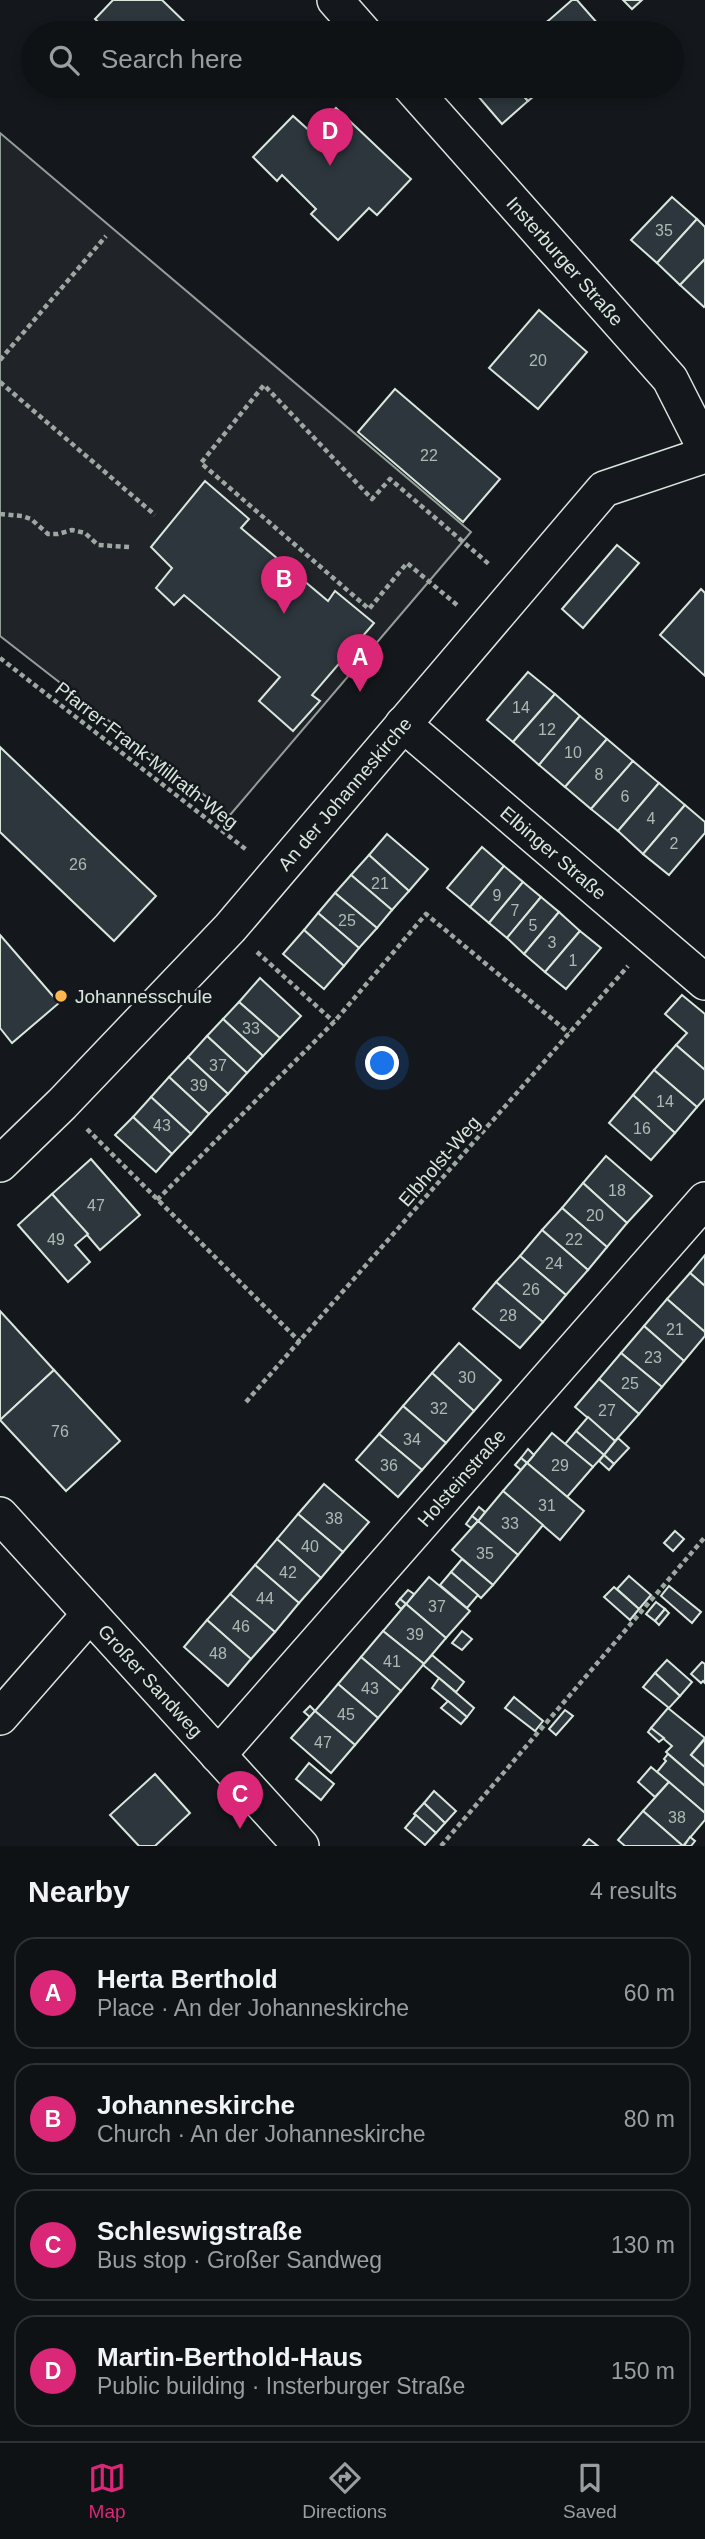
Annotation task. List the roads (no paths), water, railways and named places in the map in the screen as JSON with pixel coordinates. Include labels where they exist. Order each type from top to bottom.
[{"type":"street","points":[[334,0],[353,21]]},
{"type":"street","name":"Insterburger Straße","points":[[421,98],[670,379],[705,448]]},
{"type":"street","name":"An der Johanneskirche","points":[[0,1164],[62,1104],[230,928],[604,489],[705,455]]},
{"type":"street","name":"Elbinger Straße","points":[[403,724],[705,982]]},
{"type":"street","name":"Holsteinstraße","points":[[218,1755],[705,1200]]},
{"type":"street","name":"Großer Sandweg","points":[[0,1515],[301,1846]]},
{"type":"street","points":[[0,1717],[90,1614]]},
{"type":"place","name":"Martin-Berthold-Haus","points":[[330,166]]},
{"type":"place","name":"Johanneskirche","points":[[284,614]]},
{"type":"place","name":"Herta Berthold","points":[[360,692]]},
{"type":"place","name":"Johannesschule","points":[[61,996]]},
{"type":"place","name":"Schleswigstraße","points":[[240,1829]]}]
